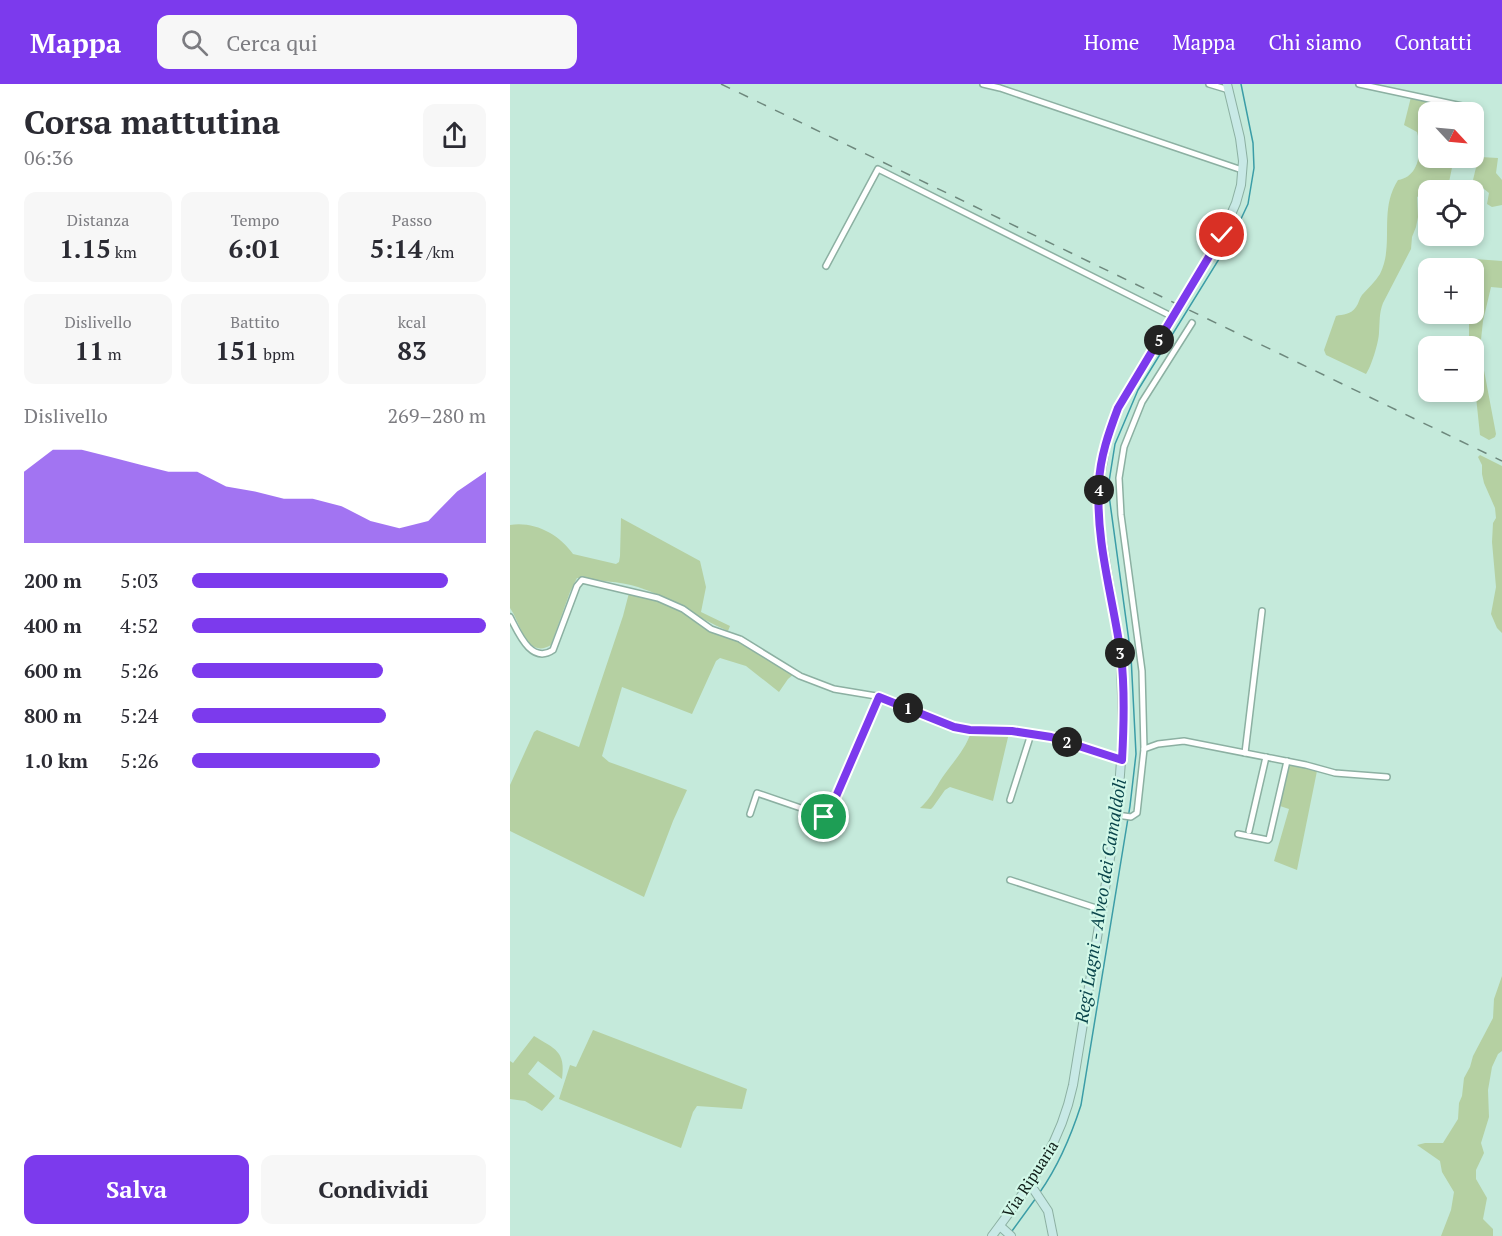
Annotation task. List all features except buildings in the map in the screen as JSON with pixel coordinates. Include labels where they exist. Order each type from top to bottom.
[{"type":"street","points":[[983,84],[1112,124],[1242,170]]},
{"type":"street","points":[[1209,84],[1228,87]]},
{"type":"street","points":[[1359,84],[1443,102]]},
{"type":"street","name":"Via Ripuaria","points":[[992,1236],[1032,1187],[1053,1146],[1068,1108],[1120,816],[1123,709],[1121,657],[1100,522],[1099,482],[1106,444],[1118,408],[1231,216],[1241,185],[1242,170],[1240,138],[1228,87]]},
{"type":"street","points":[[826,266],[878,169],[1173,317]]},
{"type":"street","points":[[1120,816],[1134,816],[1138,809],[1144,750],[1142,671],[1121,515],[1119,478],[1124,447],[1142,402],[1192,322]]},
{"type":"street","points":[[510,617],[530,650],[539,654],[548,654],[553,650],[579,582],[582,580],[614,587],[658,598],[683,609],[711,629],[740,639],[800,676],[834,689],[879,697],[954,727],[970,730],[1012,731],[1051,737],[1122,760]]},
{"type":"street","points":[[1245,753],[1262,611]]},
{"type":"street","points":[[750,814],[757,793],[827,817],[879,697]]},
{"type":"street","points":[[1010,800],[1031,734]]},
{"type":"street","points":[[1144,750],[1158,744],[1184,741],[1335,773],[1387,777]]},
{"type":"street","points":[[1249,831],[1266,757]]},
{"type":"street","points":[[1238,834],[1269,839],[1287,761]]},
{"type":"street","points":[[1010,880],[1102,910]]},
{"type":"street","points":[[1032,1187],[1051,1220],[1053,1236]]},
{"type":"street","points":[[1000,1226],[1011,1236]]},
{"type":"green space","points":[[1411,97],[1426,100],[1426,102],[1418,102],[1418,139],[1417,132],[1404,125]]},
{"type":"green space","points":[[1484,157],[1498,158],[1496,173],[1502,180],[1502,205],[1492,207],[1487,204],[1489,193],[1484,189],[1484,180],[1473,180],[1476,168],[1484,168]]},
{"type":"green space","points":[[1418,161],[1418,168],[1452,168],[1449,180],[1418,180],[1418,217],[1411,249],[1383,303],[1378,342],[1366,374],[1326,355],[1324,350],[1336,316],[1354,310],[1362,295],[1380,274],[1386,251],[1387,215],[1392,192],[1398,180],[1411,174]]},
{"type":"green space","points":[[1484,260],[1502,261],[1502,288],[1491,287],[1484,317]]},
{"type":"green space","points":[[1469,324],[1483,324],[1481,336],[1469,336]]},
{"type":"green space","points":[[1484,370],[1496,434],[1489,440],[1480,435],[1477,402],[1484,402]]},
{"type":"green space","points":[[1480,455],[1502,466],[1502,633],[1497,628],[1491,614],[1496,587],[1492,542],[1493,523],[1496,518],[1495,508],[1484,483],[1482,465],[1478,457]]},
{"type":"green space","points":[[621,518],[700,561],[706,587],[701,612],[730,626],[728,631],[661,596],[638,587],[577,578],[551,645],[536,648],[530,644],[510,608],[510,525],[537,527],[561,540],[573,554],[616,564],[620,556]]},
{"type":"green space","points":[[630,589],[714,628],[794,674],[779,692],[746,666],[720,658],[716,661],[692,714],[622,687],[602,756],[609,762],[687,790],[644,897],[510,831],[510,785],[534,732],[537,730],[579,747]]},
{"type":"green space","points":[[971,732],[1009,733],[993,801],[950,787],[945,790],[931,809],[920,808],[929,799]]},
{"type":"green space","points":[[1289,764],[1317,771],[1297,870],[1274,861],[1289,809],[1280,806]]},
{"type":"green space","points":[[1502,976],[1502,1051],[1498,1054],[1492,1067],[1488,1090],[1489,1117],[1481,1143],[1484,1153],[1476,1170],[1476,1179],[1487,1198],[1483,1219],[1493,1229],[1493,1236],[1441,1236],[1451,1210],[1454,1192],[1442,1172],[1440,1161],[1417,1145],[1443,1143],[1458,1119],[1464,1078],[1493,1018],[1494,999]]},
{"type":"green space","points":[[593,1030],[747,1089],[742,1109],[697,1106],[681,1148],[559,1099],[570,1065],[576,1067]]},
{"type":"green space","points":[[534,1036],[557,1052],[563,1070],[562,1079],[538,1061],[528,1074],[555,1096],[542,1111],[525,1101],[510,1099],[510,1061],[513,1063]]},
{"type":"waterway","name":"Regi Lagni - Alveo dei Camaldoli","points":[[1040,1192],[1064,1150],[1081,1105],[1130,806],[1136,754],[1131,656],[1108,488],[1115,444],[1138,390],[1232,238],[1248,204],[1254,168],[1253,143],[1241,84]]},
{"type":"waterway","name":"Regi Lagni - Alveo dei Camaldoli","points":[[1012,1231],[1036,1198]]},
{"type":"railway","points":[[721,84],[1502,461]]},
{"type":"route","points":[[824,817],[828,815],[879,697],[954,727],[970,730],[1012,731],[1051,737],[1122,760],[1121,657],[1100,522],[1099,482],[1102,463],[1118,408],[1222,235]]}]
